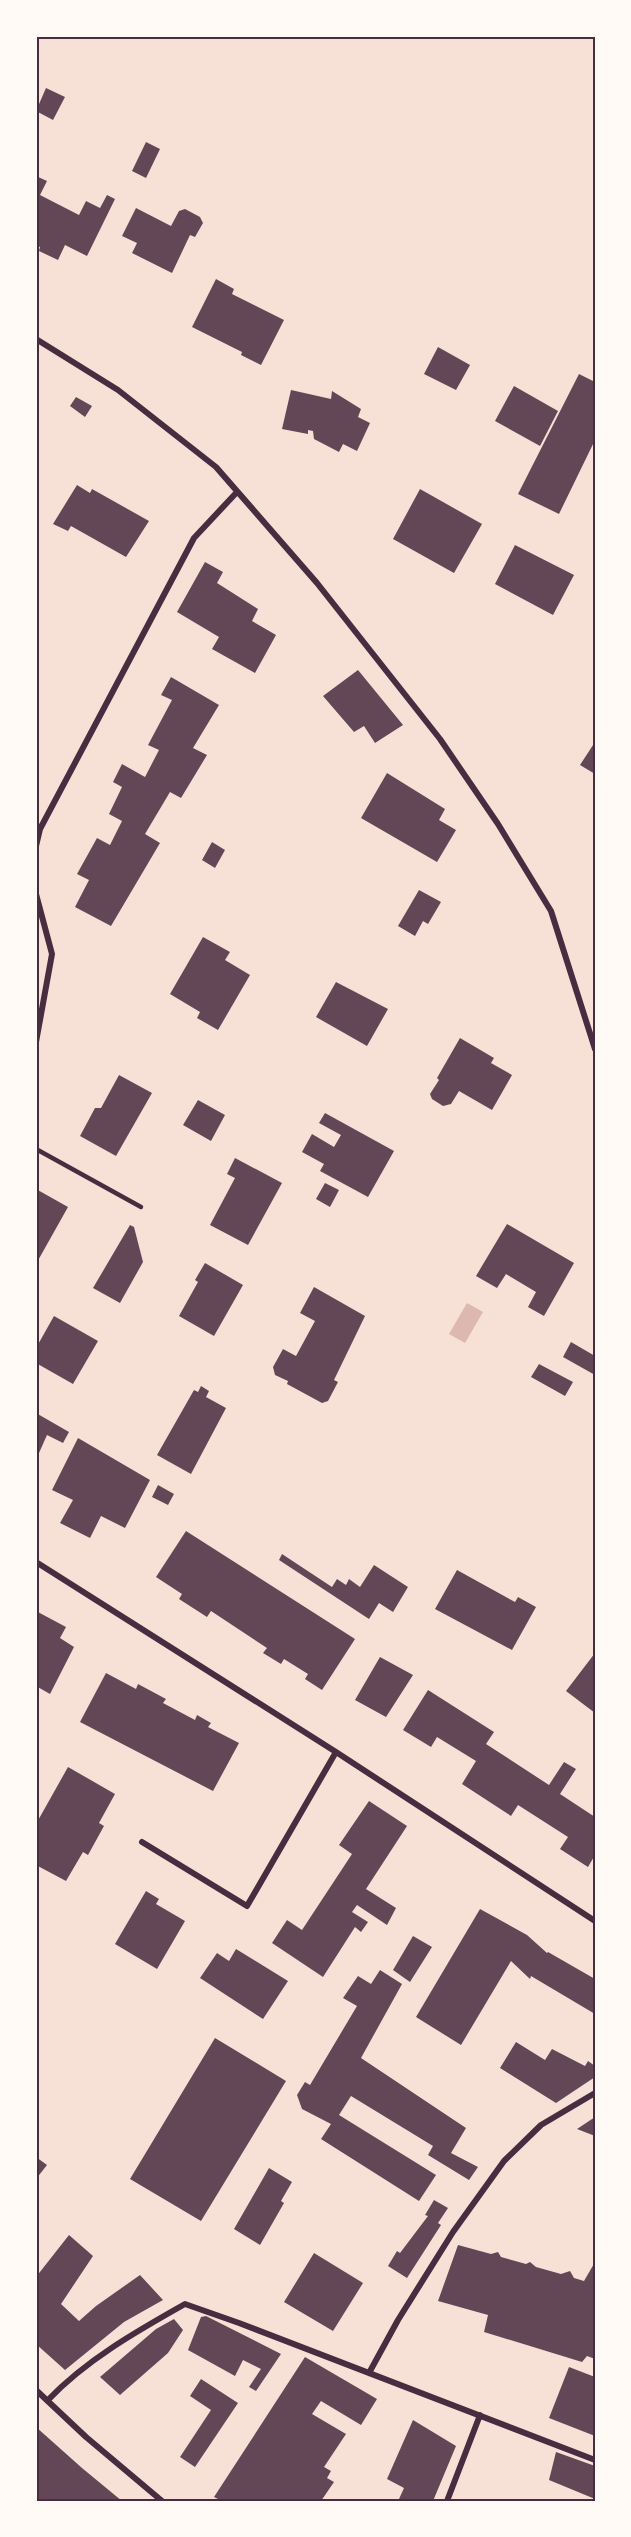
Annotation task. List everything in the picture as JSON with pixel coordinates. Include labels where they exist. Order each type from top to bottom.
[{"type":"street","points":[[36,339],[118,390],[216,467],[317,583],[440,739],[498,824],[551,911],[595,1049]]},
{"type":"street","points":[[36,846],[40,829],[194,538],[237,492]]},
{"type":"street","points":[[36,894],[52,954],[36,1042]]},
{"type":"street","points":[[36,1562],[336,1752],[595,1921]]},
{"type":"street","points":[[142,1842],[247,1906],[336,1752]]},
{"type":"street","points":[[369,2373],[398,2320],[447,2242],[504,2161],[541,2125],[595,2092]]},
{"type":"street","points":[[48,2400],[63,2384],[142,2328],[184,2304],[239,2322],[595,2460]]},
{"type":"street","points":[[36,2390],[86,2437],[162,2501]]},
{"type":"street","points":[[447,2501],[480,2415]]},
{"type":"lane","points":[[36,1149],[141,1207]]},
{"type":"shaded area","points":[[467,1303],[483,1312],[465,1343],[449,1334]]},
{"type":"building","points":[[46,88],[65,97],[53,120],[36,111]]},
{"type":"building","points":[[146,142],[160,149],[146,178],[132,171]]},
{"type":"building","points":[[36,176],[47,181],[40,195],[79,215],[86,201],[100,208],[107,195],[115,199],[87,256],[65,245],[58,260],[39,251],[40,247],[36,245]]},
{"type":"building","points":[[136,208],[171,226],[179,211],[185,209],[200,217],[203,223],[195,237],[190,235],[172,273],[132,253],[137,243],[122,236]]},
{"type":"building","points":[[216,279],[234,289],[232,294],[284,320],[261,365],[241,355],[242,352],[192,327]]},
{"type":"building","points":[[438,347],[470,365],[456,390],[424,374]]},
{"type":"building","points":[[579,374],[595,382],[595,440],[559,514],[518,494]]},
{"type":"building","points":[[514,386],[558,411],[540,446],[495,421]]},
{"type":"building","points":[[291,390],[331,399],[332,391],[361,409],[358,417],[370,423],[357,451],[343,444],[339,452],[314,439],[313,431],[308,430],[308,434],[282,429]]},
{"type":"building","points":[[76,397],[92,406],[85,417],[70,406]]},
{"type":"building","points":[[77,485],[90,493],[92,489],[149,521],[126,557],[71,526],[68,531],[53,524]]},
{"type":"building","points":[[420,489],[482,524],[454,573],[393,539]]},
{"type":"building","points":[[515,545],[574,575],[553,615],[495,584]]},
{"type":"building","points":[[205,562],[223,572],[217,583],[258,609],[252,621],[276,635],[255,673],[212,649],[219,637],[177,612]]},
{"type":"building","points":[[358,670],[403,725],[375,743],[364,726],[354,732],[323,696]]},
{"type":"building","points":[[171,677],[219,705],[193,748],[207,755],[181,798],[170,792],[145,834],[160,843],[111,926],[75,907],[89,880],[77,874],[97,838],[110,845],[122,821],[109,814],[122,787],[113,782],[122,764],[145,777],[159,750],[148,745],[172,700],[161,695]]},
{"type":"building","points":[[595,742],[595,774],[580,765]]},
{"type":"building","points":[[387,773],[445,809],[439,820],[456,830],[437,862],[361,818]]},
{"type":"building","points":[[212,842],[225,850],[215,868],[202,860]]},
{"type":"building","points":[[419,890],[441,902],[428,924],[423,921],[415,936],[398,926]]},
{"type":"building","points":[[203,937],[230,952],[225,960],[250,975],[218,1030],[197,1018],[200,1012],[170,994]]},
{"type":"building","points":[[336,982],[388,1009],[367,1046],[316,1017]]},
{"type":"building","points":[[460,1038],[494,1058],[491,1063],[512,1075],[492,1110],[459,1091],[451,1104],[443,1106],[432,1099],[430,1094],[439,1080],[437,1078]]},
{"type":"building","points":[[119,1075],[152,1093],[116,1156],[80,1136],[95,1108],[101,1108]]},
{"type":"building","points":[[198,1100],[225,1115],[211,1141],[183,1125]]},
{"type":"building","points":[[325,1113],[394,1151],[368,1197],[320,1171],[324,1164],[302,1152],[312,1134],[334,1147],[341,1135],[319,1123]]},
{"type":"building","points":[[235,1158],[282,1183],[248,1245],[210,1225],[235,1178],[227,1174]]},
{"type":"building","points":[[325,1183],[339,1190],[330,1207],[316,1199]]},
{"type":"building","points":[[36,1189],[68,1207],[36,1264]]},
{"type":"building","points":[[507,1224],[574,1263],[544,1316],[528,1307],[536,1292],[506,1274],[497,1288],[476,1276]]},
{"type":"building","points":[[130,1225],[134,1227],[143,1262],[120,1303],[93,1288]]},
{"type":"building","points":[[205,1263],[243,1285],[214,1336],[179,1316],[198,1282],[195,1280]]},
{"type":"building","points":[[314,1287],[365,1316],[334,1380],[338,1382],[328,1401],[322,1403],[287,1384],[288,1381],[275,1375],[273,1367],[283,1349],[296,1356],[315,1321],[300,1313]]},
{"type":"building","points":[[54,1316],[98,1341],[73,1384],[36,1363],[36,1348]]},
{"type":"building","points":[[571,1342],[595,1356],[595,1375],[563,1357]]},
{"type":"building","points":[[539,1364],[573,1382],[565,1396],[531,1377]]},
{"type":"building","points":[[201,1386],[209,1391],[206,1397],[226,1408],[191,1474],[157,1455],[194,1390],[198,1392]]},
{"type":"building","points":[[36,1413],[69,1432],[63,1443],[47,1435],[39,1453],[36,1451]]},
{"type":"building","points":[[78,1438],[150,1480],[125,1528],[101,1516],[90,1538],[60,1523],[73,1500],[52,1490]]},
{"type":"building","points":[[158,1485],[174,1494],[168,1505],[152,1497]]},
{"type":"building","points":[[186,1531],[355,1639],[322,1690],[305,1679],[308,1674],[284,1659],[281,1664],[263,1653],[267,1648],[211,1611],[207,1617],[179,1599],[182,1594],[156,1577]]},
{"type":"building","points":[[282,1554],[332,1587],[337,1579],[346,1585],[349,1579],[360,1587],[374,1565],[408,1587],[393,1612],[379,1603],[369,1619],[279,1560]]},
{"type":"building","points":[[457,1570],[515,1602],[518,1597],[536,1607],[512,1650],[435,1609]]},
{"type":"building","points":[[36,1611],[66,1627],[60,1638],[74,1647],[50,1694],[36,1686]]},
{"type":"building","points":[[595,1653],[595,1713],[566,1691]]},
{"type":"building","points":[[380,1657],[413,1675],[386,1717],[355,1700]]},
{"type":"building","points":[[106,1673],[136,1689],[138,1684],[166,1699],[163,1703],[195,1720],[197,1715],[211,1723],[208,1727],[239,1743],[213,1791],[80,1722]]},
{"type":"building","points":[[428,1690],[494,1732],[486,1744],[549,1785],[564,1762],[576,1769],[560,1794],[595,1817],[595,1855],[588,1867],[560,1849],[568,1837],[518,1805],[511,1816],[462,1784],[476,1761],[437,1737],[431,1747],[403,1730]]},
{"type":"building","points":[[68,1767],[115,1794],[99,1823],[104,1826],[88,1855],[83,1852],[66,1881],[36,1865],[36,1824]]},
{"type":"building","points":[[369,1801],[407,1826],[366,1889],[396,1908],[387,1925],[357,1905],[352,1912],[368,1922],[361,1932],[355,1927],[323,1977],[272,1943],[287,1920],[302,1930],[352,1854],[339,1845]]},
{"type":"building","points":[[146,1891],[159,1899],[156,1904],[185,1921],[157,1969],[115,1944]]},
{"type":"building","points":[[480,1909],[527,1935],[547,1953],[595,1979],[595,2014],[531,1976],[530,1979],[511,1961],[461,2045],[416,2017]]},
{"type":"building","points":[[413,1936],[432,1947],[410,1982],[393,1970]]},
{"type":"building","points":[[236,1949],[288,1981],[263,2019],[200,1978],[217,1953],[229,1961]]},
{"type":"building","points":[[380,1970],[402,1984],[361,2058],[466,2128],[451,2153],[478,2167],[469,2180],[428,2155],[433,2146],[351,2096],[339,2115],[436,2175],[419,2201],[321,2139],[331,2124],[302,2109],[297,2095],[305,2082],[310,2085],[357,2006],[343,1998],[358,1976],[371,1984]]},
{"type":"building","points":[[215,2038],[286,2081],[201,2221],[130,2179]]},
{"type":"building","points":[[516,2042],[545,2060],[552,2049],[585,2066],[588,2061],[595,2066],[595,2077],[556,2103],[500,2068]]},
{"type":"building","points":[[595,2117],[595,2136],[577,2129]]},
{"type":"building","points":[[36,2157],[47,2165],[36,2179]]},
{"type":"building","points":[[269,2168],[292,2182],[281,2201],[284,2203],[260,2245],[234,2229]]},
{"type":"building","points":[[434,2200],[448,2208],[438,2223],[441,2225],[407,2278],[388,2266],[397,2251],[400,2253],[428,2216],[425,2215]]},
{"type":"building","points":[[69,2235],[93,2256],[61,2304],[79,2321],[140,2275],[163,2300],[124,2322],[65,2370],[36,2344],[36,2277]]},
{"type":"building","points":[[458,2245],[491,2254],[498,2252],[501,2257],[526,2264],[530,2262],[536,2267],[561,2274],[570,2271],[574,2278],[584,2281],[595,2262],[595,2359],[587,2356],[582,2362],[484,2332],[488,2315],[438,2301]]},
{"type":"building","points":[[314,2253],[363,2283],[333,2331],[284,2302]]},
{"type":"building","points":[[206,2316],[281,2354],[256,2391],[249,2387],[261,2369],[243,2360],[235,2376],[188,2350],[201,2317]]},
{"type":"building","points":[[174,2319],[183,2330],[168,2353],[120,2395],[100,2377],[156,2329]]},
{"type":"building","points":[[305,2357],[377,2399],[361,2425],[321,2401],[312,2414],[346,2434],[324,2467],[331,2471],[327,2478],[334,2482],[321,2501],[222,2501],[214,2497]]},
{"type":"building","points":[[569,2367],[595,2377],[595,2436],[549,2418]]},
{"type":"building","points":[[201,2379],[238,2403],[195,2467],[180,2457],[211,2410],[190,2396]]},
{"type":"building","points":[[413,2420],[456,2446],[433,2501],[403,2501],[399,2499],[404,2488],[387,2479]]},
{"type":"building","points":[[36,2427],[82,2468],[122,2501],[36,2501]]},
{"type":"building","points":[[556,2452],[595,2466],[595,2499],[549,2480]]}]
